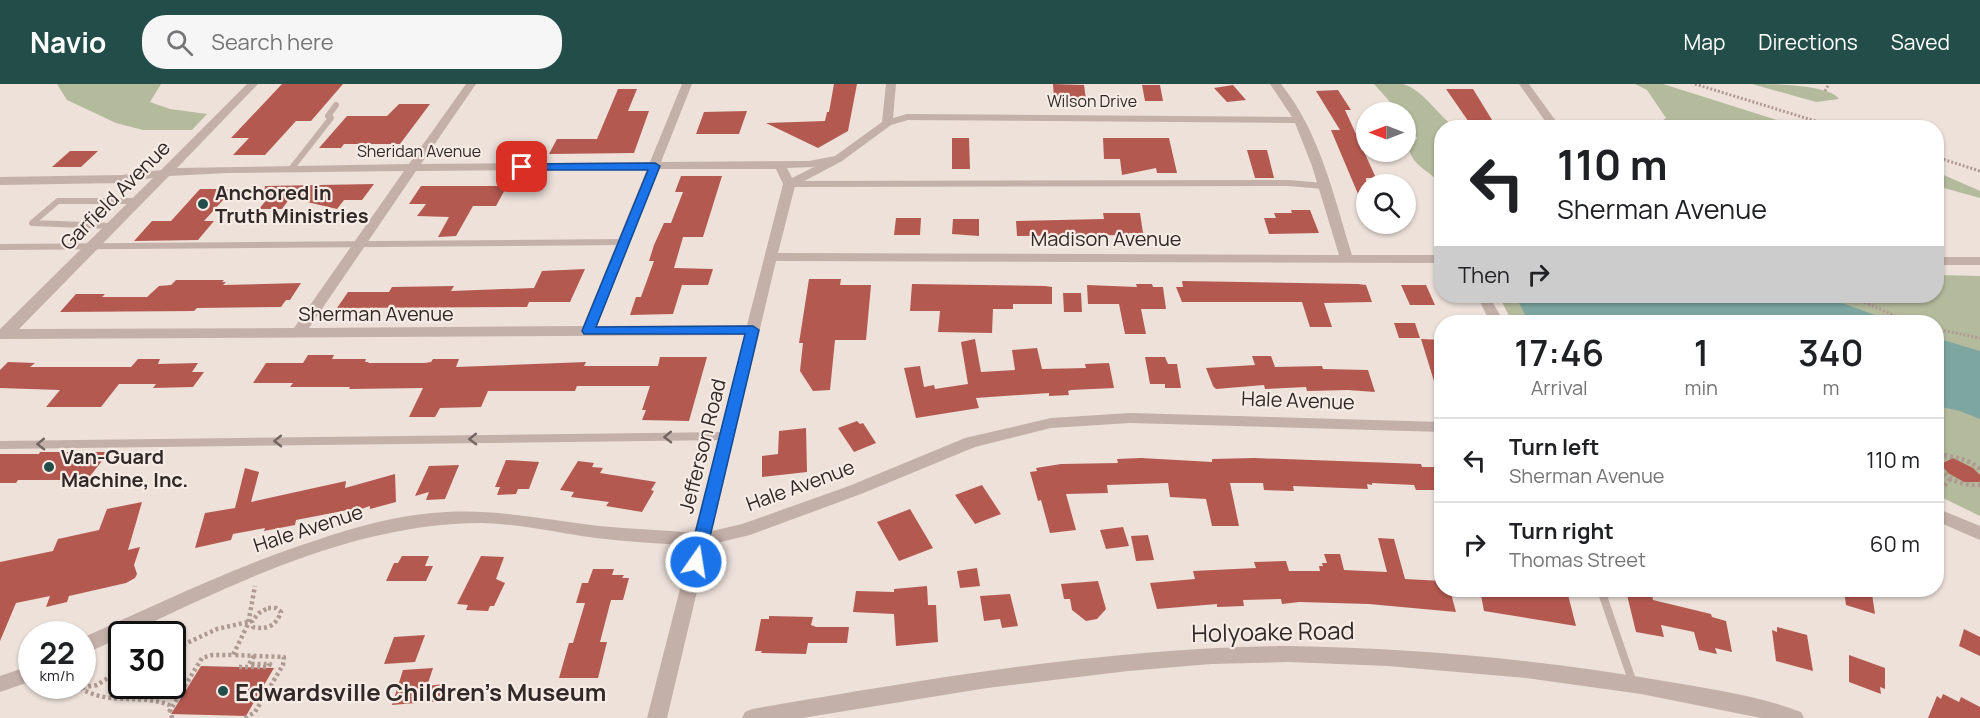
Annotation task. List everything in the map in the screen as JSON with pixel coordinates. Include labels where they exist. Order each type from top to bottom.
[{"type":"street","name":"Garfield Avenue","points":[[3,334],[253,84]]},
{"type":"street","points":[[297,333],[471,84]]},
{"type":"street","points":[[588,331],[687,84]]},
{"type":"street","points":[[780,165],[789,184],[838,159],[866,141],[887,123],[891,84]]},
{"type":"street","points":[[1275,84],[1286,94],[1299,120],[1346,258]]},
{"type":"street","points":[[1524,84],[1550,120]]},
{"type":"street","name":"Wilson Drive","points":[[887,123],[907,117],[1299,120]]},
{"type":"street","name":"Sheridan Avenue","points":[[0,181],[122,179],[166,173],[291,169],[780,165],[809,164],[838,159]]},
{"type":"street","name":"Jefferson Road","points":[[657,718],[789,184]]},
{"type":"street","name":"Madison Avenue","points":[[771,257],[1434,259]]},
{"type":"street","points":[[1944,261],[1980,261]]},
{"type":"street","name":"Sherman Avenue","points":[[3,334],[753,330]]},
{"type":"street","name":"Hale Avenue","points":[[96,641],[203,591],[291,555],[351,535],[400,524],[443,518],[486,517],[597,532],[701,540],[744,530],[855,490],[971,442],[1051,423],[1130,418],[1434,427]]},
{"type":"street","points":[[1944,517],[1980,532]]},
{"type":"street","name":"Holyoake Road","points":[[752,718],[930,686],[1053,670],[1220,655],[1301,652],[1384,656],[1564,673],[1758,708],[1794,718]]},
{"type":"street","points":[[0,684],[18,677]]},
{"type":"lane","points":[[291,169],[331,118],[327,116],[336,105]]},
{"type":"lane","points":[[789,184],[1289,183],[1323,186]]},
{"type":"lane","points":[[111,226],[32,223],[58,201],[136,201]]},
{"type":"lane","points":[[0,247],[624,242]]},
{"type":"lane","points":[[0,445],[727,436]]},
{"type":"lane","points":[[1603,597],[1634,684]]},
{"type":"path","points":[[1695,84],[1812,120]]},
{"type":"path","points":[[1825,91],[1829,84]]},
{"type":"path","points":[[1944,160],[1980,171]]},
{"type":"path","points":[[1866,303],[1893,315]]},
{"type":"path","points":[[1944,331],[1980,338]]},
{"type":"path","points":[[1946,456],[1962,459],[1978,467]]},
{"type":"path","points":[[1944,472],[1952,478],[1978,485]]},
{"type":"path","points":[[1944,487],[1952,478]]},
{"type":"path","points":[[233,655],[251,621],[258,614],[267,609],[276,608],[281,612],[280,618],[269,628],[256,629],[253,627],[251,621],[255,586]]},
{"type":"path","points":[[186,643],[217,629],[251,621]]},
{"type":"path","points":[[169,712],[202,658],[212,655],[284,657],[283,665],[255,712],[245,718]]},
{"type":"path","points":[[246,656],[239,667],[268,667],[270,664],[249,664],[254,656]]},
{"type":"path","points":[[96,696],[117,701],[149,698],[160,701],[169,705],[172,718]]},
{"type":"green space","points":[[57,84],[161,84],[150,102],[170,109],[207,114],[192,130],[143,130],[116,123],[67,100]]},
{"type":"green space","points":[[1374,84],[1403,84],[1411,87],[1447,120],[1434,120],[1434,178],[1416,162],[1416,102],[1390,102]]},
{"type":"green space","points":[[1635,84],[1663,84],[1777,120],[1663,120],[1666,118],[1647,90]]},
{"type":"green space","points":[[1752,84],[1824,90],[1839,99],[1816,102]]},
{"type":"green space","points":[[1944,175],[1980,191],[1980,198],[1944,188]]},
{"type":"green space","points":[[1944,275],[1980,276],[1980,516],[1944,498],[1944,315],[1508,315],[1502,303],[1944,303]]},
{"type":"water","points":[[1519,303],[1842,303],[1875,315],[1525,315]]},
{"type":"water","points":[[1944,340],[1980,351],[1980,419],[1944,408]]},
{"type":"building","points":[[282,84],[343,84],[311,121],[296,121],[265,155],[233,155],[249,138],[231,138]]},
{"type":"building","points":[[834,84],[857,84],[848,131],[818,148],[766,123],[825,121]]},
{"type":"building","points":[[1053,84],[1084,85],[1086,99],[1054,99]]},
{"type":"building","points":[[1142,85],[1160,85],[1163,101],[1145,101]]},
{"type":"building","points":[[1233,85],[1246,100],[1227,102],[1214,88]]},
{"type":"building","points":[[618,89],[637,89],[628,111],[649,111],[634,153],[549,154],[557,139],[597,139]]},
{"type":"building","points":[[1446,89],[1473,89],[1492,120],[1467,120]]},
{"type":"building","points":[[1338,90],[1351,110],[1345,110],[1356,134],[1356,162],[1369,162],[1374,174],[1356,174],[1356,189],[1331,130],[1340,130],[1316,91]]},
{"type":"building","points":[[399,104],[430,104],[400,144],[344,144],[341,148],[319,148],[347,116],[387,116]]},
{"type":"building","points":[[747,111],[739,134],[696,134],[704,112]]},
{"type":"building","points":[[952,138],[969,138],[970,169],[952,169]]},
{"type":"building","points":[[1103,138],[1169,138],[1177,173],[1157,173],[1156,168],[1122,175],[1120,159],[1104,159]]},
{"type":"building","points":[[1247,150],[1267,150],[1274,178],[1255,178]]},
{"type":"building","points":[[70,151],[98,151],[81,167],[52,167]]},
{"type":"building","points":[[681,176],[722,176],[703,237],[683,237],[674,268],[713,269],[708,285],[682,285],[673,314],[630,315],[636,297],[641,297],[654,261],[649,261],[654,245],[664,223],[671,223],[683,192],[675,192]]},
{"type":"building","points":[[374,184],[362,200],[344,200],[337,209],[290,198],[282,209],[259,209],[271,194],[264,193],[265,186]]},
{"type":"building","points":[[421,186],[507,186],[496,206],[473,206],[456,236],[438,237],[449,217],[417,216],[426,204],[409,204]]},
{"type":"building","name":"Anchored in Truth Ministries","points":[[200,189],[233,189],[204,221],[214,221],[198,240],[134,241],[152,221],[171,221]]},
{"type":"building","points":[[1291,210],[1310,210],[1319,233],[1269,234],[1264,218],[1276,218],[1274,213],[1292,213]]},
{"type":"building","points":[[1103,213],[1140,213],[1143,233],[1017,236],[1016,221],[1104,219]]},
{"type":"building","points":[[896,218],[921,218],[920,235],[894,235]]},
{"type":"building","points":[[953,219],[979,219],[979,236],[952,234]]},
{"type":"building","points":[[585,269],[570,302],[529,302],[527,307],[337,308],[348,292],[389,292],[392,287],[454,286],[451,291],[534,288],[542,271]]},
{"type":"building","points":[[809,279],[841,279],[840,285],[871,285],[866,340],[835,340],[830,390],[813,391],[800,371],[803,343],[799,343]]},
{"type":"building","points":[[176,280],[224,280],[222,282],[226,282],[223,285],[301,283],[290,300],[286,300],[281,307],[197,308],[194,311],[60,312],[76,294],[105,294],[102,297],[147,297],[159,286],[171,285]]},
{"type":"building","points":[[1182,281],[1358,284],[1366,285],[1372,302],[1324,303],[1332,327],[1310,327],[1302,302],[1182,302],[1176,287],[1183,287]]},
{"type":"building","points":[[912,284],[1052,287],[1052,304],[1013,304],[1013,309],[993,309],[992,333],[938,332],[940,311],[910,311]]},
{"type":"building","points":[[1136,284],[1163,287],[1166,309],[1141,309],[1146,334],[1125,334],[1119,304],[1088,304],[1087,285],[1137,287]]},
{"type":"building","points":[[1401,285],[1426,285],[1435,305],[1410,305]]},
{"type":"building","points":[[1063,293],[1081,293],[1082,312],[1064,312]]},
{"type":"building","points":[[1394,323],[1415,323],[1420,338],[1399,338]]},
{"type":"building","points":[[975,339],[981,372],[1015,370],[1012,350],[1037,348],[1042,369],[1086,368],[1085,364],[1109,363],[1114,388],[1071,390],[1068,391],[1069,395],[1049,396],[1049,393],[976,398],[979,408],[916,418],[904,368],[920,366],[924,387],[934,385],[935,389],[968,384],[961,342]]},
{"type":"building","points":[[1421,339],[1434,340],[1434,381]]},
{"type":"building","points":[[308,355],[334,355],[332,359],[366,359],[365,362],[368,363],[425,363],[433,359],[459,359],[456,367],[586,362],[584,366],[658,366],[660,357],[707,357],[689,421],[642,420],[646,410],[642,410],[650,386],[577,386],[575,391],[488,391],[481,407],[440,408],[435,417],[409,417],[423,388],[349,389],[350,387],[290,387],[293,383],[253,383],[266,363],[303,363]]},
{"type":"building","points":[[1252,356],[1271,356],[1275,367],[1322,366],[1323,369],[1368,370],[1375,392],[1307,391],[1306,387],[1265,389],[1264,385],[1216,389],[1213,386],[1206,368],[1255,365]]},
{"type":"building","points":[[1145,357],[1165,357],[1168,364],[1177,364],[1181,388],[1165,388],[1165,384],[1150,384]]},
{"type":"building","points":[[138,359],[160,359],[158,364],[198,363],[192,372],[204,372],[193,387],[153,388],[156,384],[119,384],[101,407],[46,407],[60,390],[0,388],[0,370],[8,362],[35,363],[30,367],[131,367]]},
{"type":"building","points":[[857,421],[860,424],[863,423],[876,443],[854,452],[838,428]]},
{"type":"building","points":[[806,428],[807,472],[762,477],[762,456],[778,454],[779,431]]},
{"type":"building","name":"Van-Guard Machine, Inc.","points":[[40,452],[109,452],[87,480],[18,480],[16,483],[0,483],[0,454],[39,454]]},
{"type":"building","points":[[1254,458],[1421,464],[1422,467],[1434,467],[1434,490],[1416,490],[1414,485],[1372,483],[1372,485],[1367,484],[1368,489],[1293,486],[1294,491],[1264,490],[1263,483],[1230,483],[1239,526],[1212,526],[1206,499],[1170,497],[1168,483],[1107,485],[1108,493],[1066,494],[1076,530],[1050,533],[1030,472],[1037,471],[1036,468],[1061,464],[1118,463],[1117,459],[1212,462],[1212,459]]},
{"type":"building","points":[[1953,458],[1973,468],[1980,475],[1980,482],[1964,482],[1948,473],[1944,468],[1944,462]]},
{"type":"building","points":[[506,460],[539,462],[529,489],[518,489],[516,494],[497,495],[500,487],[495,487]]},
{"type":"building","points":[[578,461],[594,463],[592,467],[603,468],[600,473],[656,482],[651,490],[654,491],[642,512],[606,506],[609,502],[571,497],[574,492],[560,490]]},
{"type":"building","points":[[459,465],[445,499],[426,500],[429,492],[415,496],[429,466]]},
{"type":"building","points":[[245,468],[259,472],[251,502],[346,481],[345,488],[395,474],[396,502],[370,509],[370,506],[296,520],[295,525],[233,534],[231,540],[195,548],[205,513],[235,508]]},
{"type":"building","points":[[982,485],[1001,514],[975,524],[955,495]]},
{"type":"building","points":[[142,502],[128,550],[140,547],[134,565],[137,574],[135,578],[126,583],[69,596],[67,602],[46,607],[50,596],[16,603],[0,641],[0,562],[53,551],[58,539],[99,530],[107,509]]},
{"type":"building","points":[[910,509],[933,548],[899,561],[877,522]]},
{"type":"building","points":[[1123,527],[1129,546],[1106,549],[1100,530]]},
{"type":"building","points":[[1148,535],[1154,560],[1136,561],[1131,536]]},
{"type":"building","points":[[1378,538],[1394,539],[1405,579],[1434,581],[1434,597],[1452,597],[1456,612],[1369,604],[1299,602],[1282,604],[1281,599],[1243,600],[1244,606],[1217,607],[1217,604],[1157,609],[1150,583],[1195,579],[1193,571],[1256,568],[1254,562],[1286,561],[1289,571],[1320,571],[1319,566],[1327,563],[1324,554],[1340,554],[1344,570],[1387,572]]},
{"type":"building","points":[[402,556],[429,556],[425,566],[433,566],[426,581],[386,581],[394,563],[398,563]]},
{"type":"building","points":[[481,556],[504,557],[496,579],[505,583],[494,606],[490,606],[488,611],[466,610],[468,605],[457,604]]},
{"type":"building","points":[[977,568],[980,586],[960,588],[957,571]]},
{"type":"building","points":[[593,569],[614,569],[612,575],[624,575],[622,578],[629,578],[623,600],[611,600],[600,642],[607,642],[598,678],[559,678],[569,643],[573,643],[585,603],[576,603],[582,583],[588,583]]},
{"type":"building","points":[[1098,581],[1106,609],[1097,619],[1086,621],[1072,610],[1070,599],[1064,599],[1061,584]]},
{"type":"building","points":[[927,586],[928,605],[936,605],[938,642],[896,646],[894,614],[853,612],[856,591],[894,592],[894,589]]},
{"type":"building","points":[[1010,594],[1018,626],[1002,628],[1000,619],[984,621],[980,596]]},
{"type":"building","points":[[1481,597],[1569,597],[1576,626],[1484,611]]},
{"type":"building","points":[[1627,597],[1652,597],[1653,600],[1711,614],[1712,617],[1726,621],[1732,652],[1715,648],[1717,654],[1699,650],[1694,632],[1661,625],[1664,637],[1636,632]]},
{"type":"building","points":[[1845,597],[1872,597],[1875,614],[1846,605]]},
{"type":"building","points":[[769,616],[813,617],[811,625],[816,627],[849,627],[847,643],[808,643],[806,654],[755,651],[761,619],[769,619]]},
{"type":"building","points":[[1777,627],[1807,635],[1813,671],[1776,661],[1772,630],[1777,632]]},
{"type":"building","points":[[1964,629],[1980,637],[1980,656],[1959,646]]},
{"type":"building","points":[[425,635],[415,662],[384,664],[394,637]]},
{"type":"building","points":[[1849,655],[1885,668],[1885,689],[1880,687],[1881,694],[1849,682]]},
{"type":"building","name":"Edwardsville Children's Museum","points":[[201,666],[274,668],[246,716],[171,714],[180,699],[186,699],[186,690]]},
{"type":"building","points":[[433,668],[427,686],[444,684],[440,701],[392,705],[403,670]]},
{"type":"building","points":[[1943,694],[1959,702],[1961,697],[1980,707],[1980,718],[1928,718],[1937,696],[1941,699]]},
{"type":"place","name":"Anchored in Truth Ministries","points":[[203,204]]},
{"type":"place","name":"Van-Guard Machine, Inc.","points":[[49,467]]},
{"type":"place","name":"Edwardsville Children's Museum","points":[[223,691]]},
{"type":"route","points":[[522,167],[655,166],[588,331],[753,330],[696,562]]}]
